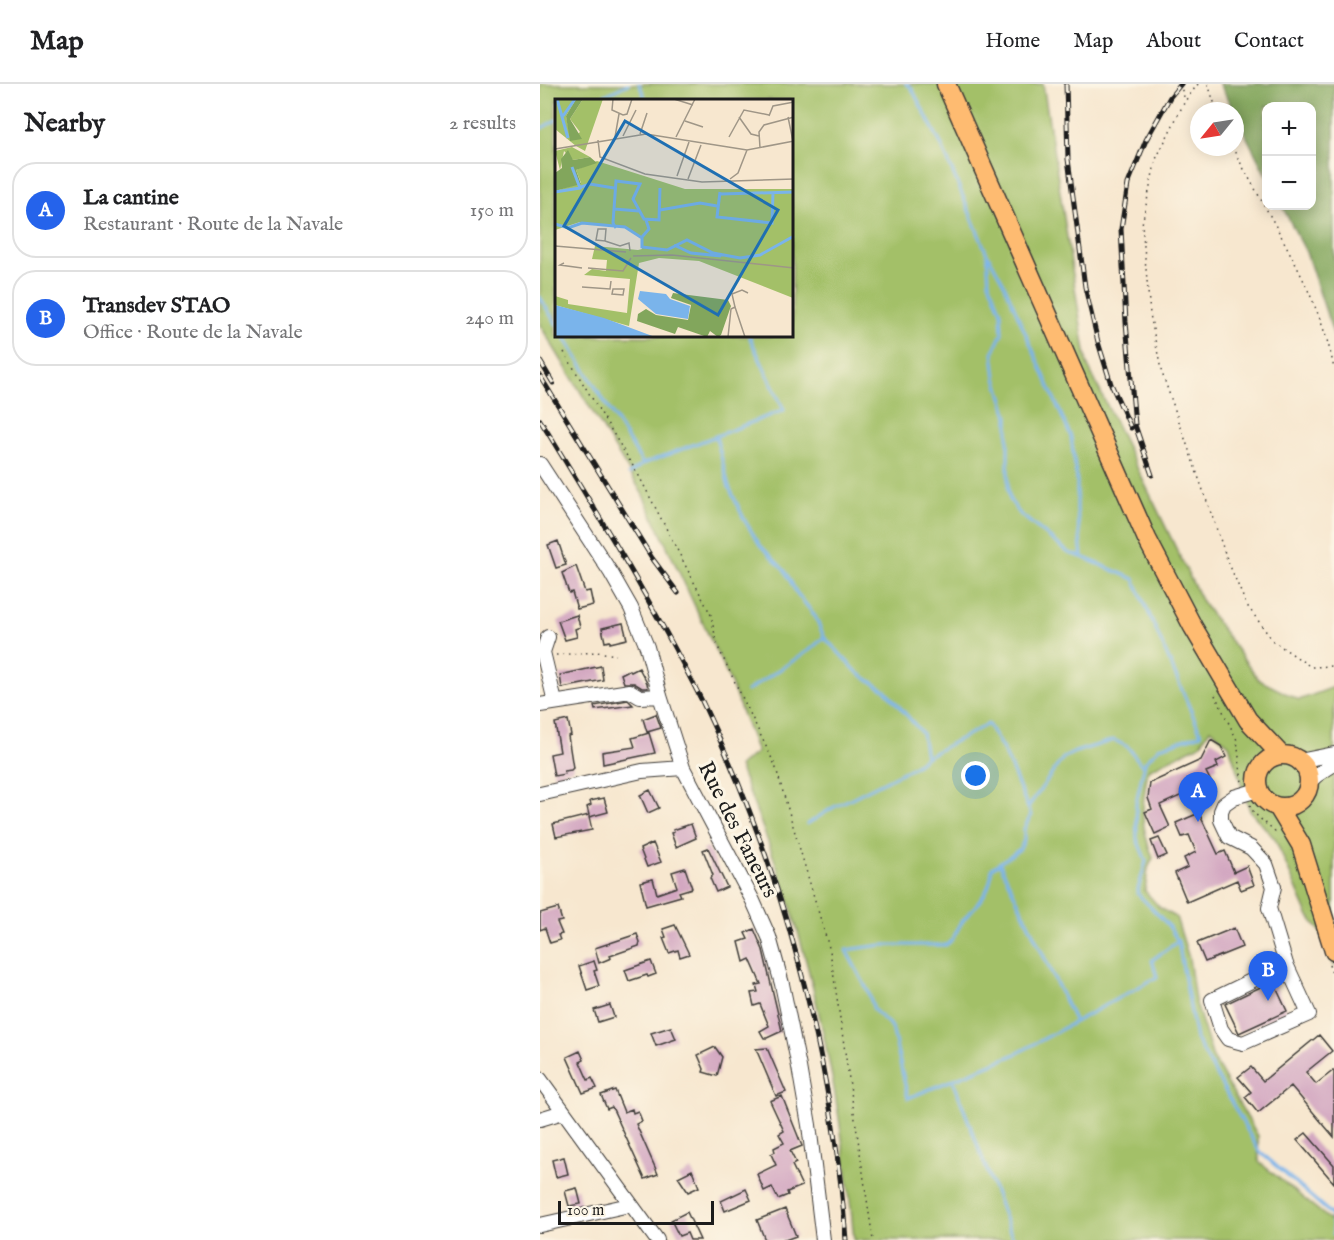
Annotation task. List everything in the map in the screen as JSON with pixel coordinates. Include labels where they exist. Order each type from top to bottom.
[{"type":"main road","points":[[946,84],[1147,539],[1193,627],[1248,720],[1281,755]]},
{"type":"main road","points":[[1248,720],[1259,770],[1258,790],[1266,801],[1278,807],[1292,806],[1300,801],[1306,792],[1308,783],[1306,770],[1291,757],[1281,755],[1268,760],[1259,770]]},
{"type":"main road","points":[[1300,801],[1301,845]]},
{"type":"main road","points":[[1278,807],[1301,845],[1334,951]]},
{"type":"street","name":"Rue des Faneurs","points":[[540,464],[631,608],[647,647],[660,696],[684,768],[753,901],[776,956],[809,1125],[823,1240]]},
{"type":"street","points":[[548,638],[543,652],[555,702]]},
{"type":"street","points":[[540,705],[630,691],[640,697],[660,696]]},
{"type":"street","points":[[1299,762],[1334,754]]},
{"type":"street","points":[[1308,783],[1334,764]]},
{"type":"street","points":[[540,794],[642,771],[684,768]]},
{"type":"street","points":[[1258,790],[1233,797],[1224,804],[1221,820],[1229,837],[1251,848],[1266,864],[1274,887],[1269,908],[1286,964],[1309,1014],[1243,1043],[1228,1039],[1221,1029],[1212,1000],[1286,964]]},
{"type":"street","points":[[540,1079],[657,1240]]},
{"type":"street","points":[[540,1119],[563,1112]]},
{"type":"street","points":[[540,1225],[630,1203]]},
{"type":"path","points":[[1180,84],[1185,101]]},
{"type":"path","points":[[1198,84],[1185,101],[1156,159],[1142,224],[1150,314],[1161,370],[1227,559],[1246,604],[1273,641],[1311,667],[1334,666]]},
{"type":"path","points":[[1208,84],[1214,102]]},
{"type":"path","points":[[1237,156],[1298,271],[1322,325],[1334,369]]},
{"type":"path","points":[[564,352],[639,476],[711,615],[717,645],[775,765],[830,951],[873,1240]]},
{"type":"path","points":[[544,656],[597,652],[616,655]]},
{"type":"green space","points":[[540,84],[1043,84],[1087,364],[1201,600],[1259,680],[1299,700],[1334,687],[1334,968],[1320,931],[1308,915],[1275,839],[1250,811],[1229,745],[1210,729],[1200,745],[1148,770],[1143,814],[1145,835],[1153,858],[1148,868],[1145,891],[1160,908],[1176,917],[1189,958],[1195,1000],[1213,1058],[1258,1136],[1259,1162],[1334,1223],[1334,1240],[854,1240],[845,1156],[823,1031],[803,949],[785,890],[739,766],[757,752],[730,681],[642,493],[540,325]]},
{"type":"green space","points":[[1220,84],[1334,84],[1334,336],[1306,252],[1284,210],[1316,210],[1316,102],[1262,102],[1262,167],[1244,131],[1244,102],[1229,102]]},
{"type":"building","points":[[558,541],[566,565],[556,568],[548,545]]},
{"type":"building","points":[[576,566],[585,592],[590,591],[593,605],[577,609],[572,592],[569,593],[562,573]]},
{"type":"building","points":[[577,615],[580,627],[575,629],[577,637],[565,640],[558,621]]},
{"type":"building","points":[[623,623],[627,639],[605,642],[602,628]]},
{"type":"building","points":[[601,666],[603,680],[562,688],[560,675]]},
{"type":"building","points":[[639,668],[648,688],[642,688],[634,683],[624,683],[621,674]]},
{"type":"building","points":[[628,700],[633,705],[595,710],[594,706]]},
{"type":"building","points":[[656,714],[661,728],[647,732],[643,719]]},
{"type":"building","points":[[568,720],[573,768],[564,771],[565,774],[554,776],[550,754],[560,752],[555,723]]},
{"type":"building","points":[[649,733],[655,753],[603,764],[602,752],[635,747],[632,738]]},
{"type":"building","points":[[1211,740],[1221,746],[1226,757],[1216,762],[1218,767],[1206,772],[1211,782],[1160,805],[1170,827],[1155,834],[1145,812],[1152,809],[1148,798],[1150,783],[1201,760]]},
{"type":"building","points":[[650,790],[659,808],[648,813],[640,795]]},
{"type":"building","points":[[604,798],[608,812],[589,817],[592,830],[556,837],[553,824],[589,815],[587,807],[591,805],[590,801]]},
{"type":"building","points":[[1199,813],[1218,854],[1225,851],[1234,872],[1247,866],[1254,885],[1241,890],[1237,880],[1187,902],[1175,873],[1188,867],[1184,858],[1196,852],[1189,835],[1182,837],[1176,823]]},
{"type":"building","points":[[691,824],[696,838],[676,847],[671,833],[674,832],[673,830]]},
{"type":"building","points":[[1159,838],[1167,855],[1158,859],[1151,841]]},
{"type":"building","points":[[653,843],[661,862],[647,867],[640,849]]},
{"type":"building","points":[[708,848],[727,887],[716,892],[710,878],[713,875],[703,850]]},
{"type":"building","points":[[685,868],[692,888],[679,892],[681,896],[646,906],[640,882],[653,879],[657,894],[677,887],[672,872]]},
{"type":"building","points":[[558,908],[562,921],[557,922],[562,934],[558,935],[560,940],[550,943],[545,928],[540,930],[540,913]]},
{"type":"building","points":[[675,925],[689,954],[680,957],[678,950],[669,953],[663,938],[666,937],[663,929]]},
{"type":"building","points":[[1234,928],[1242,947],[1205,962],[1197,943]]},
{"type":"building","points":[[754,929],[763,950],[782,1031],[767,1038],[764,1038],[760,1031],[769,1026],[760,1004],[754,1006],[751,993],[758,992],[756,985],[761,984],[750,959],[744,962],[739,942],[748,939],[745,933]]},
{"type":"building","points":[[637,934],[639,946],[610,956],[611,958],[599,963],[595,948]]},
{"type":"building","points":[[594,961],[597,970],[594,971],[599,986],[587,990],[579,966]]},
{"type":"building","points":[[651,961],[656,974],[629,981],[625,970]]},
{"type":"building","points":[[1273,981],[1287,1011],[1239,1033],[1225,1004]]},
{"type":"building","points":[[610,1005],[614,1017],[598,1022],[594,1010]]},
{"type":"building","points":[[671,1027],[676,1039],[656,1046],[651,1033]]},
{"type":"building","points":[[1319,1035],[1332,1051],[1306,1072],[1316,1084],[1334,1070],[1334,1137],[1291,1086],[1258,1113],[1245,1097],[1251,1092],[1238,1077],[1251,1067],[1263,1081]]},
{"type":"building","points":[[715,1047],[722,1057],[717,1076],[703,1072],[704,1069],[698,1055]]},
{"type":"building","points":[[767,1048],[786,1092],[776,1096],[756,1049]]},
{"type":"building","points":[[580,1051],[584,1060],[580,1062],[588,1080],[592,1078],[597,1088],[583,1093],[567,1057]]},
{"type":"building","points":[[615,1090],[624,1112],[632,1109],[633,1113],[638,1111],[642,1121],[636,1124],[658,1174],[645,1179],[612,1107],[607,1109],[601,1095]]},
{"type":"building","points":[[782,1096],[802,1146],[790,1151],[796,1163],[792,1165],[802,1186],[787,1192],[788,1195],[778,1199],[772,1187],[764,1191],[757,1174],[776,1165],[771,1154],[775,1152],[774,1148],[784,1143],[779,1134],[784,1131],[770,1101]]},
{"type":"building","points":[[1306,1133],[1334,1165],[1334,1183],[1297,1140]]},
{"type":"building","points":[[564,1157],[568,1174],[556,1177],[552,1160]]},
{"type":"building","points":[[692,1170],[699,1187],[688,1192],[678,1177]]},
{"type":"building","points":[[577,1188],[581,1204],[569,1206],[565,1191]]},
{"type":"building","points":[[746,1189],[751,1200],[725,1211],[721,1201]]},
{"type":"building","points":[[785,1209],[796,1236],[785,1240],[765,1240],[757,1220]]},
{"type":"building","points":[[687,1212],[700,1240],[690,1240],[687,1233],[679,1236],[671,1220]]},
{"type":"waterway","points":[[597,99],[628,84]]},
{"type":"waterway","points":[[639,84],[646,99]]},
{"type":"waterway","points":[[906,84],[911,87],[941,144],[987,254],[989,282],[1001,312],[1002,333],[993,353],[996,378],[1008,416],[1010,500],[1020,514],[1069,553],[1134,579],[1201,734],[1160,747],[1145,762],[1136,803],[1137,839],[1146,861],[1137,893],[1168,925],[1178,941],[1196,1039],[1259,1151],[1331,1214],[1334,1235]]},
{"type":"waterway","points":[[540,129],[555,121]]},
{"type":"waterway","points":[[988,255],[1004,284],[1071,437],[1077,482],[1077,510],[1082,557]]},
{"type":"waterway","points":[[540,297],[555,322]]},
{"type":"waterway","points":[[565,338],[643,464]]},
{"type":"waterway","points":[[629,474],[643,464],[784,410],[750,338]]},
{"type":"waterway","points":[[716,437],[729,487],[745,521],[760,545],[785,571],[796,592],[815,616],[824,637],[858,673],[886,691],[922,733],[926,757]]},
{"type":"waterway","points":[[747,691],[811,649],[824,637]]},
{"type":"waterway","points":[[807,824],[834,807],[913,767],[926,757],[988,724],[1005,753],[1031,815],[1024,829],[1024,840],[1020,849],[992,868],[986,892],[962,922],[949,943],[946,945],[882,945],[846,950],[868,991],[874,1010],[892,1027],[908,1098],[1016,1054],[1157,977],[1152,960],[1178,941]]},
{"type":"waterway","points":[[1028,807],[1063,758],[1075,752],[1114,740],[1128,747],[1144,768]]},
{"type":"waterway","points":[[1000,864],[1075,1022]]},
{"type":"waterway","points":[[953,1080],[1015,1240]]},
{"type":"railway","points":[[1066,84],[1068,159],[1085,287],[1111,384],[1131,428]]},
{"type":"railway","points":[[1152,475],[1135,425],[1121,229],[1128,184],[1146,140],[1170,97],[1181,84]]},
{"type":"railway","points":[[540,361],[553,383]]},
{"type":"railway","points":[[540,376],[652,558],[678,593]]},
{"type":"railway","points":[[540,420],[624,558],[683,663],[730,763],[756,828],[799,963],[815,1031],[829,1101],[846,1240]]},
{"type":"place","name":"La cantine","points":[[1198,822]]},
{"type":"place","name":"Transdev STAO","points":[[1268,1001]]}]
